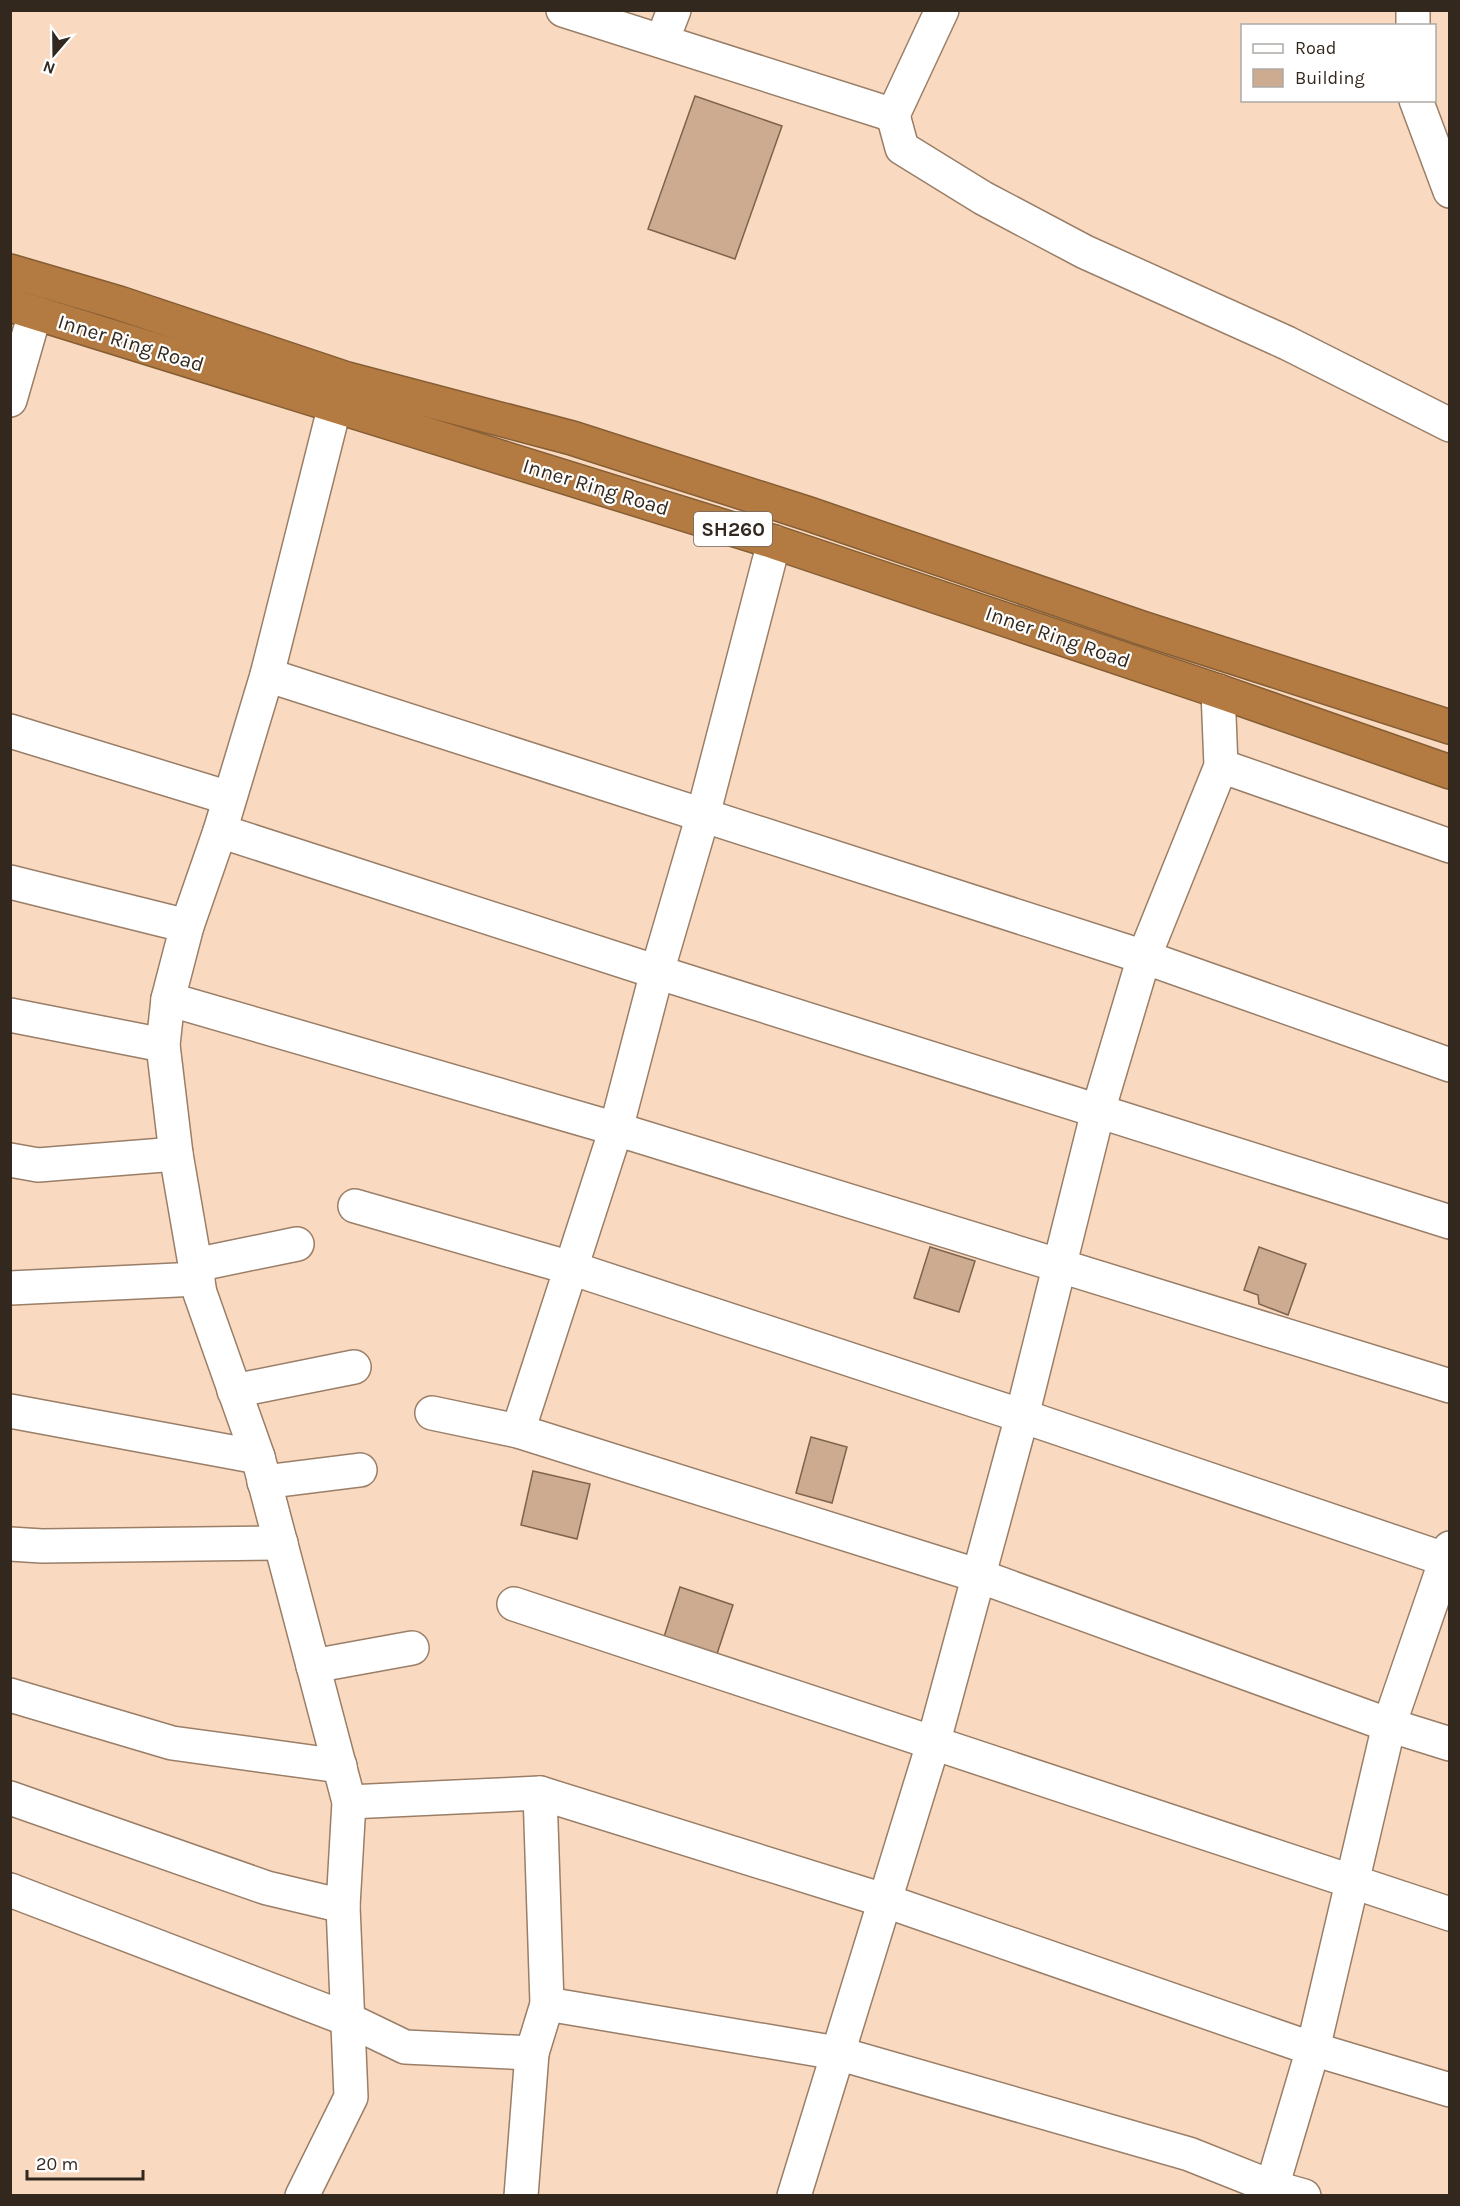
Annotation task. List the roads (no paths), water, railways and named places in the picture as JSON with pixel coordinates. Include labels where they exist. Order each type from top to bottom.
[{"type":"highway","name":"Inner Ring Road","points":[[10,271],[119,303],[347,379],[572,438],[798,511],[1142,628],[1449,727]]},
{"type":"highway","name":"Inner Ring Road","points":[[23,309],[774,542],[1218,691],[1449,772]]},
{"type":"street","points":[[563,10],[893,115]]},
{"type":"street","points":[[662,41],[674,10]]},
{"type":"street","points":[[942,10],[893,115],[902,148],[983,198],[1085,252],[1287,343],[1449,425]]},
{"type":"street","points":[[1417,102],[1449,191]]},
{"type":"street","points":[[10,400],[23,309]]},
{"type":"street","points":[[302,2196],[351,2097],[343,1906],[350,1802],[261,1470],[200,1293],[176,1154],[163,1045],[168,999],[188,926],[220,831],[267,675],[335,405]]},
{"type":"street","points":[[518,1431],[616,1129],[657,972],[703,815],[774,542]]},
{"type":"street","points":[[267,675],[1144,957],[1449,1065]]},
{"type":"street","points":[[796,2195],[883,1900],[933,1744],[1022,1416],[1098,1111],[1144,957],[1221,766],[1218,691]]},
{"type":"street","points":[[10,731],[230,798]]},
{"type":"street","points":[[1221,766],[1449,846]]},
{"type":"street","points":[[220,831],[657,972],[1449,1222]]},
{"type":"street","points":[[10,882],[188,926]]},
{"type":"street","points":[[168,999],[616,1129],[1449,1386]]},
{"type":"street","points":[[10,1015],[163,1045]]},
{"type":"street","points":[[10,1160],[38,1165],[176,1154]]},
{"type":"street","points":[[355,1206],[571,1268],[1448,1557],[1389,1725],[1313,2049],[1272,2187]]},
{"type":"street","points":[[10,1288],[197,1272],[297,1244]]},
{"type":"street","points":[[234,1391],[354,1367]]},
{"type":"street","points":[[10,1411],[261,1470],[360,1470]]},
{"type":"street","points":[[432,1413],[518,1431],[979,1576],[1389,1725],[1449,1744]]},
{"type":"street","points":[[10,1544],[42,1546],[281,1543]]},
{"type":"street","points":[[514,1604],[1449,1914]]},
{"type":"street","points":[[313,1666],[412,1648]]},
{"type":"street","points":[[10,1695],[172,1743],[340,1766]]},
{"type":"street","points":[[350,1802],[540,1793],[883,1900],[1313,2049],[1449,2090]]},
{"type":"street","points":[[521,2196],[532,2053],[547,2004],[540,1793]]},
{"type":"street","points":[[10,1798],[267,1888],[343,1906]]},
{"type":"street","points":[[10,1890],[347,2019],[405,2047],[532,2053]]},
{"type":"street","points":[[547,2004],[837,2053],[1189,2154],[1272,2187],[1304,2196]]}]
